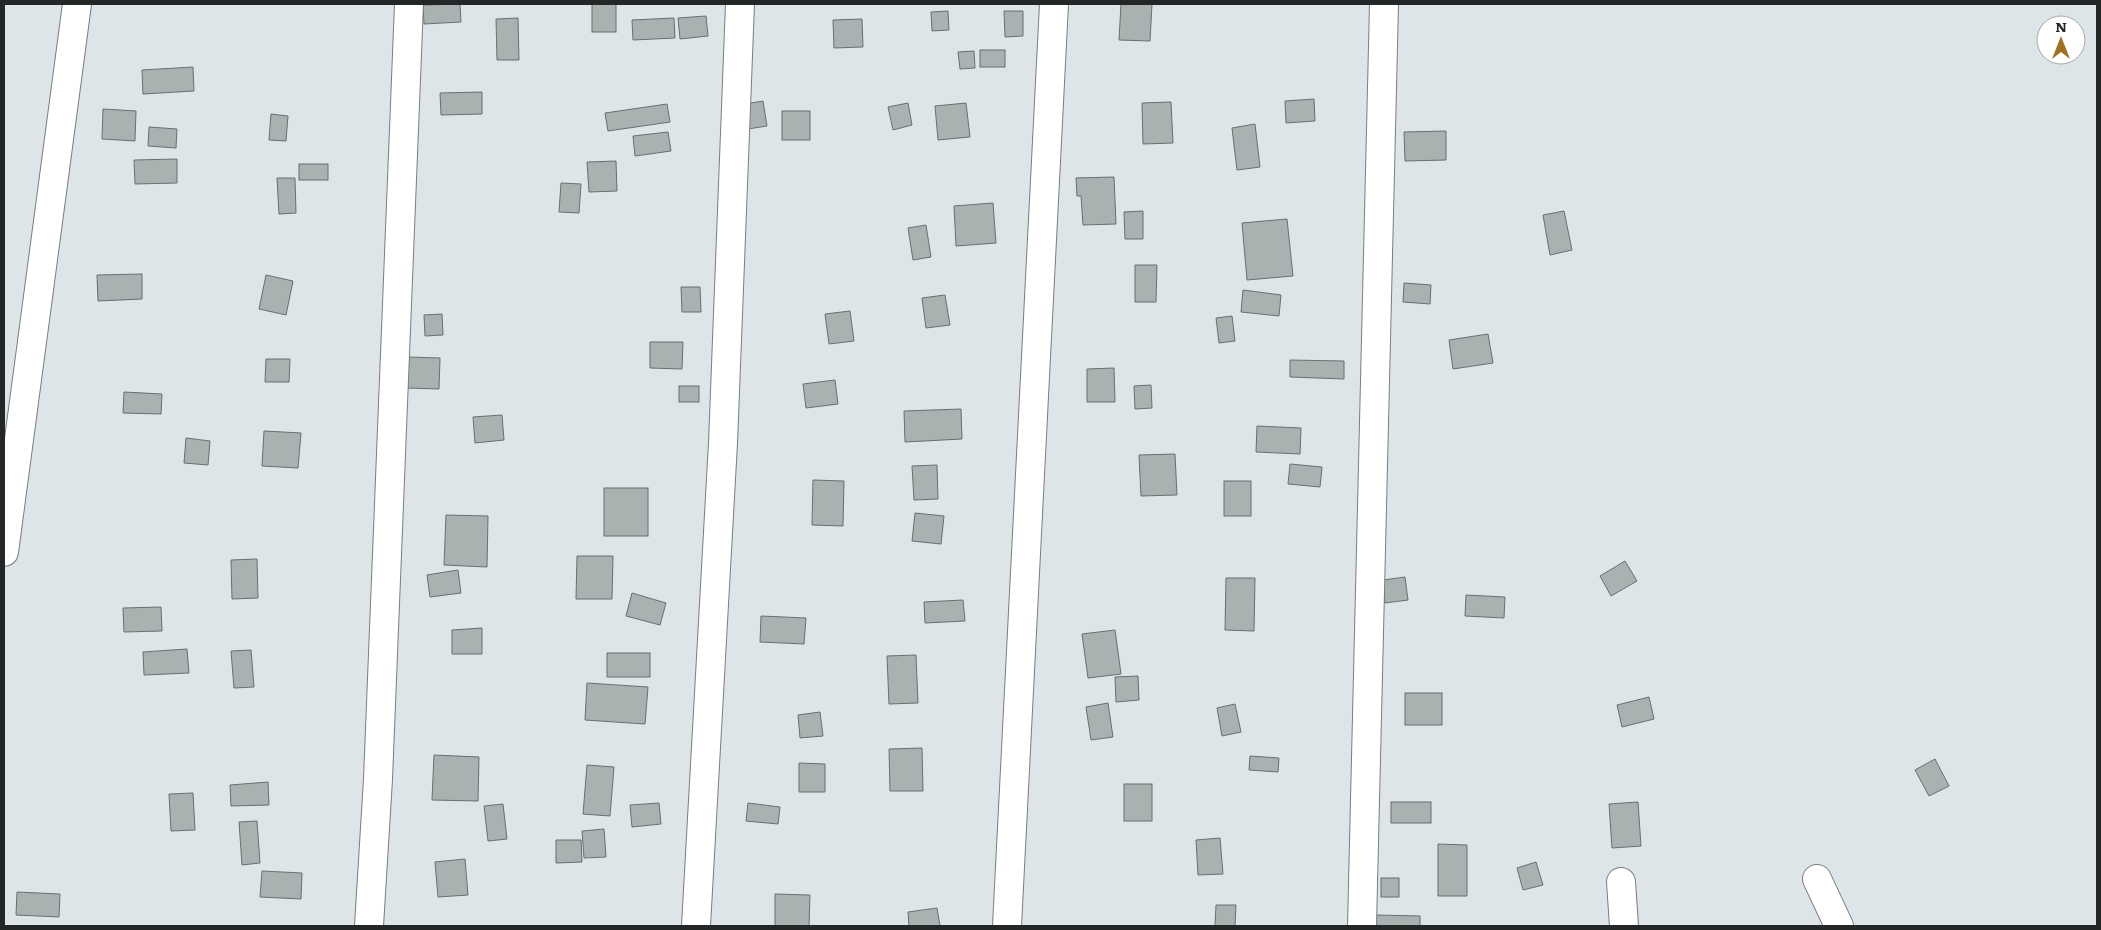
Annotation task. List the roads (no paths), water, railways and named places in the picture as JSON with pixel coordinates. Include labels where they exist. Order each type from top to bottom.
[{"type":"street","points":[[4,552],[77,4]]},
{"type":"street","points":[[369,926],[379,760],[409,4]]},
{"type":"street","points":[[696,926],[723,443],[740,4]]},
{"type":"street","points":[[1007,926],[1054,4]]},
{"type":"street","points":[[1362,926],[1384,4]]},
{"type":"street","points":[[1817,879],[1839,926]]},
{"type":"street","points":[[1621,882],[1624,926]]}]
